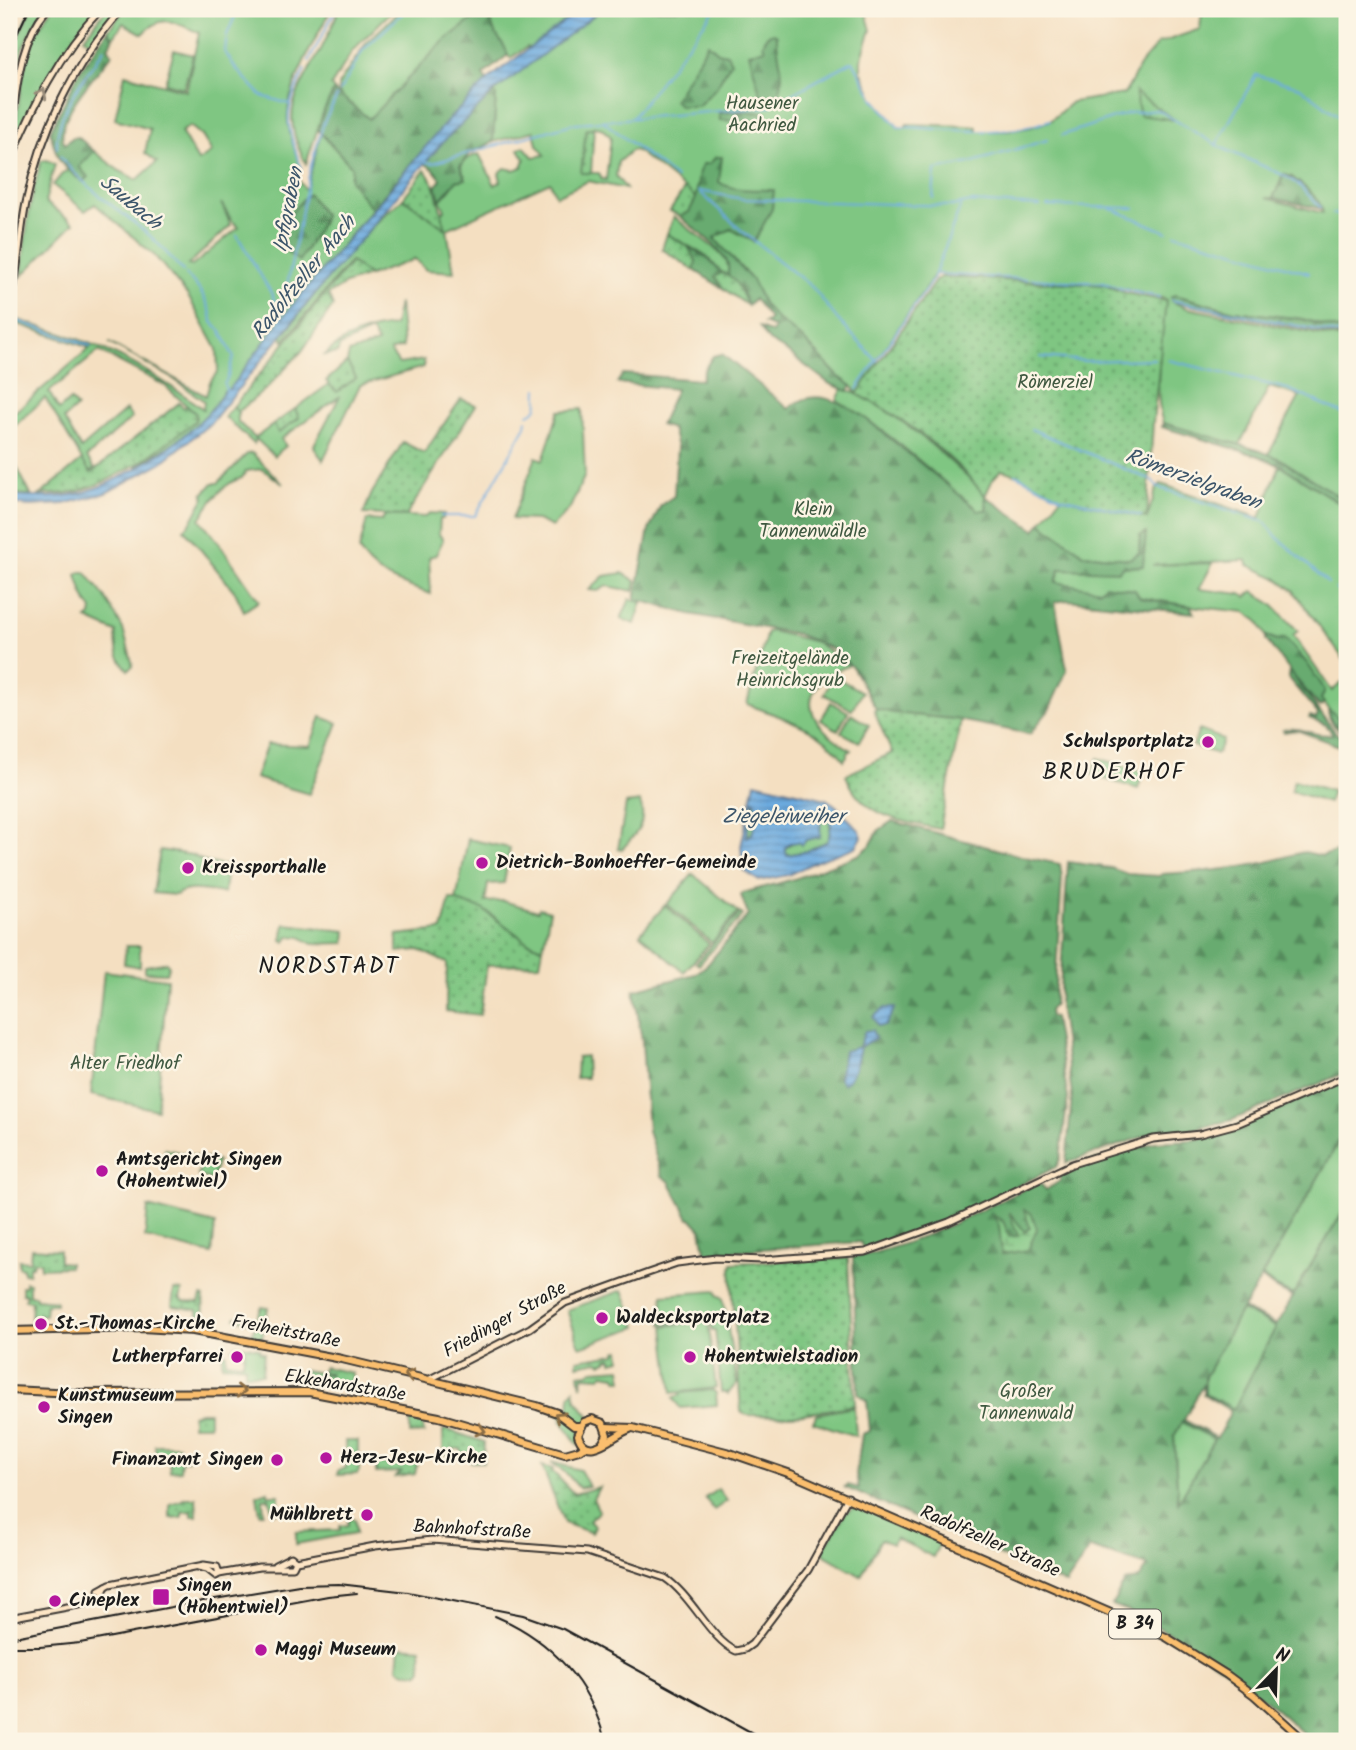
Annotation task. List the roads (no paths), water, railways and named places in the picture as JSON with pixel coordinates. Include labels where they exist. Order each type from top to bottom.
[{"type":"main road","name":"Freiheitstraße","points":[[9,1331],[144,1328],[193,1331],[289,1348],[430,1379]]},
{"type":"main road","name":"B 34","points":[[430,1379],[548,1409],[573,1426],[580,1426],[592,1419],[600,1421],[606,1427]]},
{"type":"main road","name":"Ekkehardstraße","points":[[9,1390],[76,1393],[299,1391],[439,1417],[565,1454],[584,1446]]},
{"type":"main road","points":[[580,1426],[579,1439],[584,1446],[593,1448],[633,1428]]},
{"type":"main road","points":[[602,1444],[607,1434],[606,1427]]},
{"type":"main road","name":"Radolfzeller Straße","points":[[606,1427],[633,1428],[743,1457],[861,1502],[1172,1640],[1254,1695],[1305,1741]]},
{"type":"street","points":[[9,142],[24,51],[33,29],[47,9]]},
{"type":"street","points":[[9,164],[47,83],[79,35],[101,9]]},
{"type":"street","points":[[9,309],[26,203],[47,134],[75,74],[122,9]]},
{"type":"street","name":"Friedinger Straße","points":[[430,1379],[530,1328],[557,1308],[596,1290],[677,1263],[716,1258],[762,1260],[866,1252],[949,1222],[1072,1164],[1153,1139],[1200,1134],[1237,1124],[1347,1076]]},
{"type":"street","points":[[442,1373],[443,1383]]},
{"type":"street","points":[[840,1511],[848,1497]]},
{"type":"street","points":[[840,1511],[861,1502]]},
{"type":"street","name":"Bahnhofstraße","points":[[9,1618],[83,1603],[110,1584],[206,1565],[212,1569],[218,1568],[219,1574],[288,1563],[295,1565],[296,1561],[375,1546],[432,1540],[587,1552],[665,1578],[684,1594],[725,1644],[736,1651],[745,1649],[760,1635],[800,1582],[840,1511]]},
{"type":"water","points":[[581,9],[602,9],[494,92],[442,143],[211,423],[161,463],[106,493],[64,504],[9,504],[9,496],[63,496],[98,487],[140,466],[181,438],[199,422],[224,391],[229,389],[290,308],[448,120],[490,78]]},
{"type":"water","name":"Ziegeleiweiher","points":[[755,782],[826,799],[860,831],[862,837],[856,847],[788,875],[759,881],[743,870],[741,846]],"holes":[[[754,800],[757,808],[756,821],[752,834],[747,837]],[[821,815],[827,816],[831,825],[828,841],[807,851],[787,855],[785,848],[790,843],[799,842],[801,845],[806,840],[820,837]]]},
{"type":"water","points":[[885,1008],[895,1008],[885,1026],[878,1026],[873,1017]]},
{"type":"water","points":[[872,1030],[875,1038],[860,1047],[853,1073],[843,1084],[839,1078],[844,1051],[859,1047],[865,1031]]},
{"type":"waterway","points":[[238,9],[227,35],[225,52],[236,69],[262,96],[289,104]]},
{"type":"waterway","points":[[309,61],[336,9]]},
{"type":"waterway","name":"Ipfigraben","points":[[340,91],[363,50],[407,9]]},
{"type":"waterway","points":[[633,117],[715,9]]},
{"type":"waterway","name":"Saubach","points":[[57,148],[66,108],[105,48]]},
{"type":"waterway","points":[[425,162],[433,163],[576,123],[768,107],[853,61],[874,99],[898,127],[994,131],[1032,126],[1050,120]]},
{"type":"waterway","points":[[301,169],[289,118],[293,98],[305,69]]},
{"type":"waterway","points":[[1216,145],[1256,75],[1300,87],[1341,118]]},
{"type":"waterway","name":"Ipfigraben","points":[[280,321],[311,165],[324,122],[337,96]]},
{"type":"waterway","points":[[1062,135],[1129,113],[1158,110],[1220,147],[1283,175],[1298,184],[1320,207]]},
{"type":"waterway","points":[[603,121],[676,178]]},
{"type":"waterway","points":[[933,198],[935,170],[970,163],[1047,140]]},
{"type":"waterway","name":"Saubach","points":[[60,156],[91,189],[153,239],[183,271]]},
{"type":"waterway","points":[[699,191],[743,199],[952,206],[971,202],[1040,206]]},
{"type":"waterway","points":[[700,192],[742,231],[813,288],[838,320],[877,361]]},
{"type":"waterway","points":[[857,389],[933,279],[961,205]]},
{"type":"waterway","points":[[1047,206],[1135,208]]},
{"type":"waterway","points":[[1110,208],[1167,232]]},
{"type":"waterway","points":[[1332,213],[1347,219]]},
{"type":"waterway","points":[[1175,234],[1309,273]]},
{"type":"waterway","name":"Radolfzeller Aach","points":[[237,235],[281,313]]},
{"type":"waterway","points":[[9,241],[13,237]]},
{"type":"waterway","points":[[937,274],[1027,279]]},
{"type":"waterway","name":"Saubach","points":[[186,275],[204,297],[212,322],[221,331],[234,358],[224,384],[227,392]]},
{"type":"waterway","points":[[1032,279],[1104,283],[1159,297]]},
{"type":"waterway","points":[[1171,300],[1347,336]]},
{"type":"waterway","points":[[9,318],[91,346]]},
{"type":"waterway","points":[[1041,357],[1085,361],[1154,359]]},
{"type":"waterway","points":[[1168,360],[1288,389],[1347,415]]},
{"type":"waterway","points":[[528,414],[537,408],[538,389]]},
{"type":"waterway","points":[[441,516],[475,516],[527,420]]},
{"type":"waterway","name":"Römerzielgraben","points":[[1031,429],[1153,481],[1157,487],[1265,522],[1277,537],[1328,583]]},
{"type":"waterway","points":[[1015,474],[1061,497],[1141,516]]},
{"type":"waterway","name":"Römerzielgraben","points":[[1336,589],[1347,598]]},
{"type":"railway","points":[[9,51],[29,9]]},
{"type":"railway","points":[[9,1638],[299,1585],[339,1584],[408,1592],[523,1615],[563,1629],[767,1741]]},
{"type":"railway","points":[[9,1647],[80,1643],[328,1596],[357,1593]]},
{"type":"railway","points":[[495,1616],[533,1637],[565,1665],[590,1700],[605,1741]]},
{"type":"place","name":"Schulsportplatz","points":[[1208,742]]},
{"type":"place","name":"Dietrich-Bonhoeffer-Gemeinde","points":[[482,863]]},
{"type":"place","name":"Kreissporthalle","points":[[188,868]]},
{"type":"place","name":"Amtsgericht Singen (Hohentwiel)","points":[[102,1171]]},
{"type":"place","name":"Waldecksportplatz","points":[[602,1318]]},
{"type":"place","name":"St.-Thomas-Kirche","points":[[41,1324]]},
{"type":"place","name":"Lutherpfarrei","points":[[237,1357]]},
{"type":"place","name":"Hohentwielstadion","points":[[690,1357]]},
{"type":"place","name":"Kunstmuseum Singen","points":[[44,1407]]},
{"type":"place","name":"Herz-Jesu-Kirche","points":[[326,1458]]},
{"type":"place","name":"Finanzamt Singen","points":[[277,1460]]},
{"type":"place","name":"Mühlbrett","points":[[367,1515]]},
{"type":"place","name":"Singen (Hohentwiel)","points":[[161,1597]]},
{"type":"place","name":"Cineplex","points":[[55,1601]]},
{"type":"place","name":"Maggi Museum","points":[[261,1650]]},
{"type":"district","name":"BRUDERHOF","points":[[1114,773]]},
{"type":"district","name":"NORDSTADT","points":[[329,967]]},
{"type":"park label","name":"Hausener Aachried","points":[[762,115]]},
{"type":"park label","name":"Römerziel","points":[[1055,383]]},
{"type":"park label","name":"Klein Tannenwäldle","points":[[813,521]]},
{"type":"park label","name":"Freizeitgelände Heinrichsgrub","points":[[790,670]]},
{"type":"park label","name":"Alter Friedhof","points":[[125,1064]]},
{"type":"park label","name":"Großer Tannenwald","points":[[1026,1403]]}]
